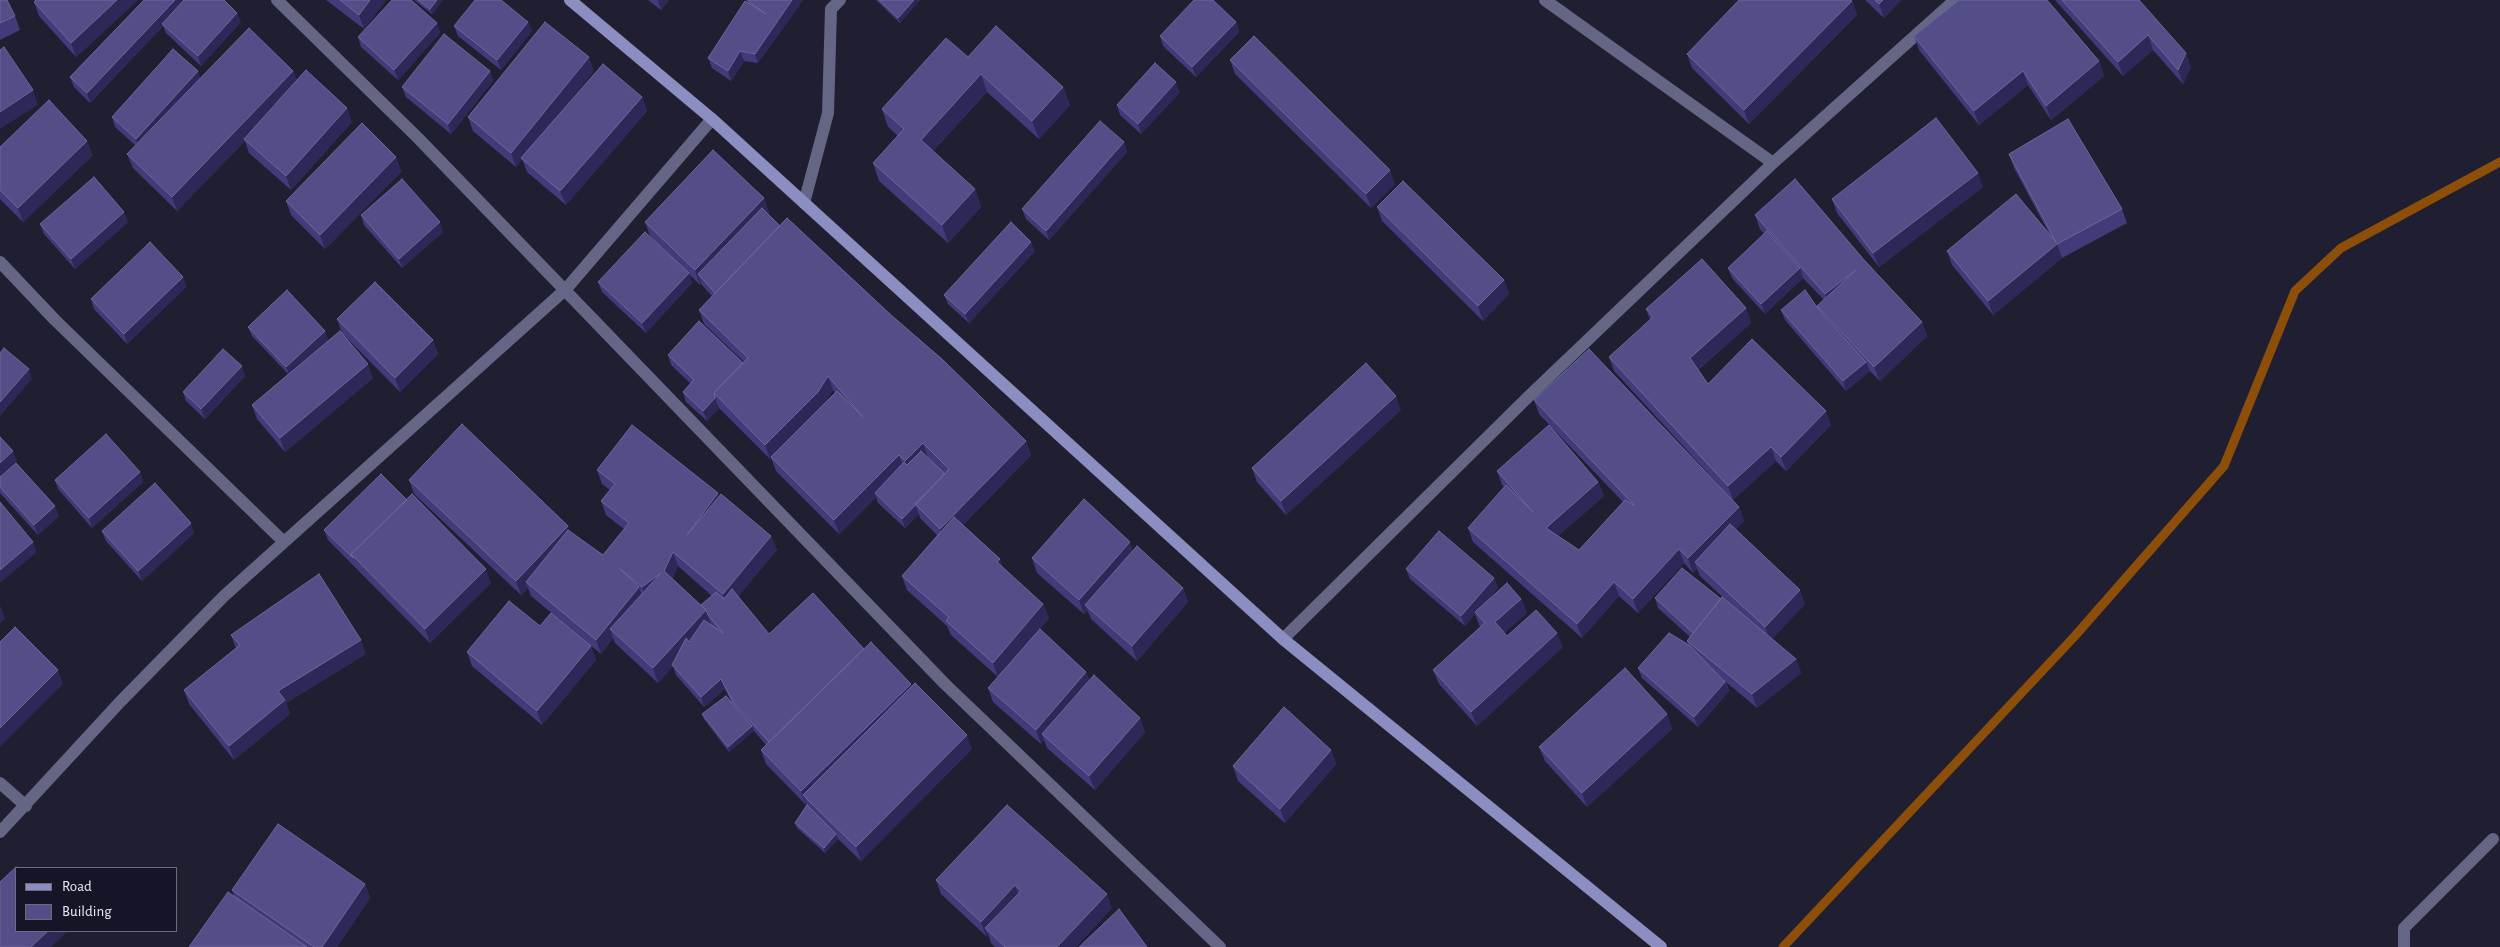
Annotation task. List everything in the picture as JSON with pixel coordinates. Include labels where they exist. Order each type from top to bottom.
[{"type":"street","points":[[277,0],[418,138],[566,289],[945,684],[1220,947]]},
{"type":"street","points":[[570,0],[712,119],[1283,639],[1661,947]]},
{"type":"street","points":[[1545,0],[1772,163]]},
{"type":"street","points":[[1283,639],[1528,397],[1772,163],[1954,0]]},
{"type":"street","points":[[804,203],[828,113],[834,3]]},
{"type":"street","points":[[0,832],[120,702],[224,596],[566,289],[712,119]]},
{"type":"street","points":[[0,262],[55,320],[284,542]]},
{"type":"street","points":[[0,783],[26,806]]},
{"type":"street","points":[[2404,947],[2404,928],[2493,839]]},
{"type":"building","points":[[0,0],[7,0],[15,16],[0,23]]},
{"type":"building","points":[[36,0],[117,0],[71,43],[34,2]]},
{"type":"building","points":[[144,0],[175,0],[87,93],[70,77]]},
{"type":"building","points":[[184,0],[224,0],[237,13],[198,56],[162,24]]},
{"type":"building","points":[[340,0],[370,0],[359,15]]},
{"type":"building","points":[[392,0],[411,0],[437,23],[394,70],[358,37]]},
{"type":"building","points":[[418,0],[437,0],[430,9]]},
{"type":"building","points":[[475,0],[501,0],[528,22],[497,60],[454,26]]},
{"type":"building","points":[[747,0],[792,0],[755,54],[740,51],[728,71],[708,58],[745,1],[766,14]]},
{"type":"building","points":[[879,0],[914,0],[898,18]]},
{"type":"building","points":[[1194,0],[1213,0],[1236,22],[1192,67],[1160,36]]},
{"type":"building","points":[[1739,0],[1852,1],[1744,110],[1687,54]]},
{"type":"building","points":[[1875,0],[1883,0],[1879,4]]},
{"type":"building","points":[[1959,0],[2047,0],[2099,61],[2046,106],[2023,71],[1974,111],[1914,36]]},
{"type":"building","points":[[2062,0],[2139,0],[2186,53],[2178,70],[2148,35],[2118,62]]},
{"type":"building","points":[[545,22],[589,57],[511,153],[468,117]]},
{"type":"building","points":[[996,26],[1063,87],[1032,121],[981,74],[921,140],[975,189],[942,225],[873,163],[904,129],[882,109],[946,38],[968,57]]},
{"type":"building","points":[[249,28],[293,71],[172,197],[127,154]]},
{"type":"building","points":[[444,34],[490,71],[448,124],[402,87]]},
{"type":"building","points":[[1254,36],[1390,170],[1366,194],[1230,60]]},
{"type":"building","points":[[4,47],[33,90],[0,112],[0,50]]},
{"type":"building","points":[[173,49],[198,71],[136,139],[112,117]]},
{"type":"building","points":[[1155,63],[1176,82],[1138,124],[1117,105]]},
{"type":"building","points":[[603,64],[642,97],[560,191],[521,158]]},
{"type":"building","points":[[306,70],[347,108],[286,176],[244,139]]},
{"type":"building","points":[[49,100],[87,141],[18,208],[0,190],[0,147]]},
{"type":"building","points":[[1936,118],[1978,173],[1873,253],[1832,199]]},
{"type":"building","points":[[2068,119],[2122,209],[2057,244],[1988,301],[1947,251],[2016,194],[2056,242],[2009,154]]},
{"type":"building","points":[[1100,121],[1124,142],[1046,231],[1022,209]]},
{"type":"building","points":[[362,123],[396,157],[320,235],[286,201]]},
{"type":"building","points":[[713,150],[764,198],[695,270],[645,222]]},
{"type":"building","points":[[94,177],[124,212],[71,259],[40,224]]},
{"type":"building","points":[[402,179],[440,222],[399,259],[361,215]]},
{"type":"building","points":[[1795,179],[1865,261],[1922,322],[1874,367],[1817,306],[1856,270],[1825,294],[1755,215]]},
{"type":"building","points":[[1403,181],[1504,280],[1478,306],[1377,207]]},
{"type":"building","points":[[762,208],[780,226],[715,293],[698,274]]},
{"type":"building","points":[[787,218],[891,315],[943,360],[1026,441],[940,529],[915,504],[949,469],[923,443],[905,461],[899,455],[834,520],[771,457],[837,391],[863,417],[828,376],[818,392],[765,445],[714,393],[748,358],[699,310]]},
{"type":"building","points":[[1011,222],[1031,242],[965,314],[944,295]]},
{"type":"building","points":[[1767,231],[1800,268],[1761,304],[1728,268]]},
{"type":"building","points":[[645,232],[689,273],[642,323],[598,282]]},
{"type":"building","points":[[150,242],[183,277],[124,334],[91,299]]},
{"type":"building","points":[[1702,259],[1746,308],[1690,358],[1708,384],[1752,339],[1826,411],[1781,457],[1771,447],[1728,486],[1609,357],[1653,317],[1646,309]]},
{"type":"building","points":[[375,282],[433,340],[395,378],[337,319]]},
{"type":"building","points":[[287,290],[325,331],[286,367],[248,327]]},
{"type":"building","points":[[1805,290],[1819,310],[1866,362],[1843,381],[1781,310]]},
{"type":"building","points":[[699,321],[743,363],[714,393],[715,398],[703,411],[683,392],[694,380],[668,355]]},
{"type":"building","points":[[340,331],[368,364],[280,438],[252,405]]},
{"type":"building","points":[[4,348],[29,369],[0,402],[0,353]]},
{"type":"building","points":[[223,349],[242,366],[201,409],[183,392]]},
{"type":"building","points":[[1589,349],[1739,507],[1688,558],[1679,549],[1633,599],[1614,582],[1577,624],[1468,528],[1506,485],[1533,512],[1497,471],[1549,425],[1598,482],[1546,528],[1579,550],[1625,500],[1635,506],[1534,400]]},
{"type":"building","points":[[1366,363],[1396,396],[1281,501],[1252,468]]},
{"type":"building","points":[[462,424],[568,526],[516,581],[409,480]]},
{"type":"building","points":[[632,425],[718,493],[687,535],[721,494],[771,536],[723,594],[673,552],[664,571],[706,610],[653,668],[610,629],[661,573],[642,587],[619,568],[639,587],[596,640],[526,582],[568,530],[603,555],[629,523],[601,501],[615,484],[597,470]]},
{"type":"building","points":[[106,434],[140,472],[89,518],[55,480]]},
{"type":"building","points":[[0,437],[13,451],[0,463]]},
{"type":"building","points":[[921,451],[945,474],[902,519],[875,493],[904,462],[907,465]]},
{"type":"building","points":[[16,463],[55,506],[34,525],[0,487],[0,477]]},
{"type":"building","points":[[381,474],[407,500],[351,554],[353,558],[324,530]]},
{"type":"building","points":[[155,483],[191,523],[138,571],[102,531]]},
{"type":"building","points":[[412,494],[486,569],[425,629],[351,554]]},
{"type":"building","points":[[1084,499],[1130,542],[1079,600],[1032,558]]},
{"type":"building","points":[[0,502],[33,542],[0,570]]},
{"type":"building","points":[[954,517],[1000,559],[997,562],[1043,604],[993,663],[946,621],[949,617],[902,576]]},
{"type":"building","points":[[1730,524],[1800,590],[1765,627],[1695,562]]},
{"type":"building","points":[[1439,531],[1494,578],[1461,616],[1406,569]]},
{"type":"building","points":[[1137,546],[1183,588],[1132,646],[1085,605]]},
{"type":"building","points":[[1682,568],[1721,599],[1693,633],[1655,598]]},
{"type":"building","points":[[319,574],[361,640],[278,691],[285,700],[229,746],[184,690],[240,645],[231,635]]},
{"type":"building","points":[[1507,583],[1521,599],[1495,622],[1507,636],[1536,610],[1557,633],[1471,712],[1433,670],[1485,623],[1475,612]]},
{"type":"building","points":[[732,589],[769,634],[813,593],[864,649],[769,742],[733,702],[721,679],[701,697],[672,665],[686,638],[689,642],[704,620],[723,633],[701,605],[716,592],[724,599]]},
{"type":"building","points":[[1722,597],[1796,659],[1752,694],[1687,641]]},
{"type":"building","points":[[509,601],[540,626],[551,613],[591,646],[537,711],[467,652]]},
{"type":"building","points":[[15,627],[58,670],[0,728],[0,642]]},
{"type":"building","points":[[1040,629],[1086,672],[1036,730],[988,688]]},
{"type":"building","points":[[1669,633],[1689,645],[1725,682],[1694,717],[1638,668]]},
{"type":"building","points":[[871,642],[911,684],[801,791],[761,750]]},
{"type":"building","points":[[1625,668],[1667,714],[1582,793],[1539,747]]},
{"type":"building","points":[[1094,675],[1140,718],[1089,776],[1042,734]]},
{"type":"building","points":[[915,683],[967,735],[856,847],[803,795]]},
{"type":"building","points":[[726,696],[752,726],[728,747],[702,714]]},
{"type":"building","points":[[1284,707],[1331,750],[1280,809],[1233,766]]},
{"type":"building","points":[[807,805],[836,834],[824,848],[795,823]]},
{"type":"building","points":[[1007,805],[1107,894],[1057,947],[1005,947],[985,928],[1021,891],[1015,885],[981,922],[936,880]]},
{"type":"building","points":[[278,824],[365,884],[322,947],[314,947],[232,890]]},
{"type":"building","points":[[15,868],[15,932],[47,932],[31,947],[0,947],[0,882]]},
{"type":"building","points":[[228,892],[307,947],[189,947]]},
{"type":"building","points":[[1119,909],[1147,947],[1079,947]]},
{"type":"waterway","points":[[1783,947],[2074,637],[2224,466],[2295,291],[2341,248],[2500,162]]}]
